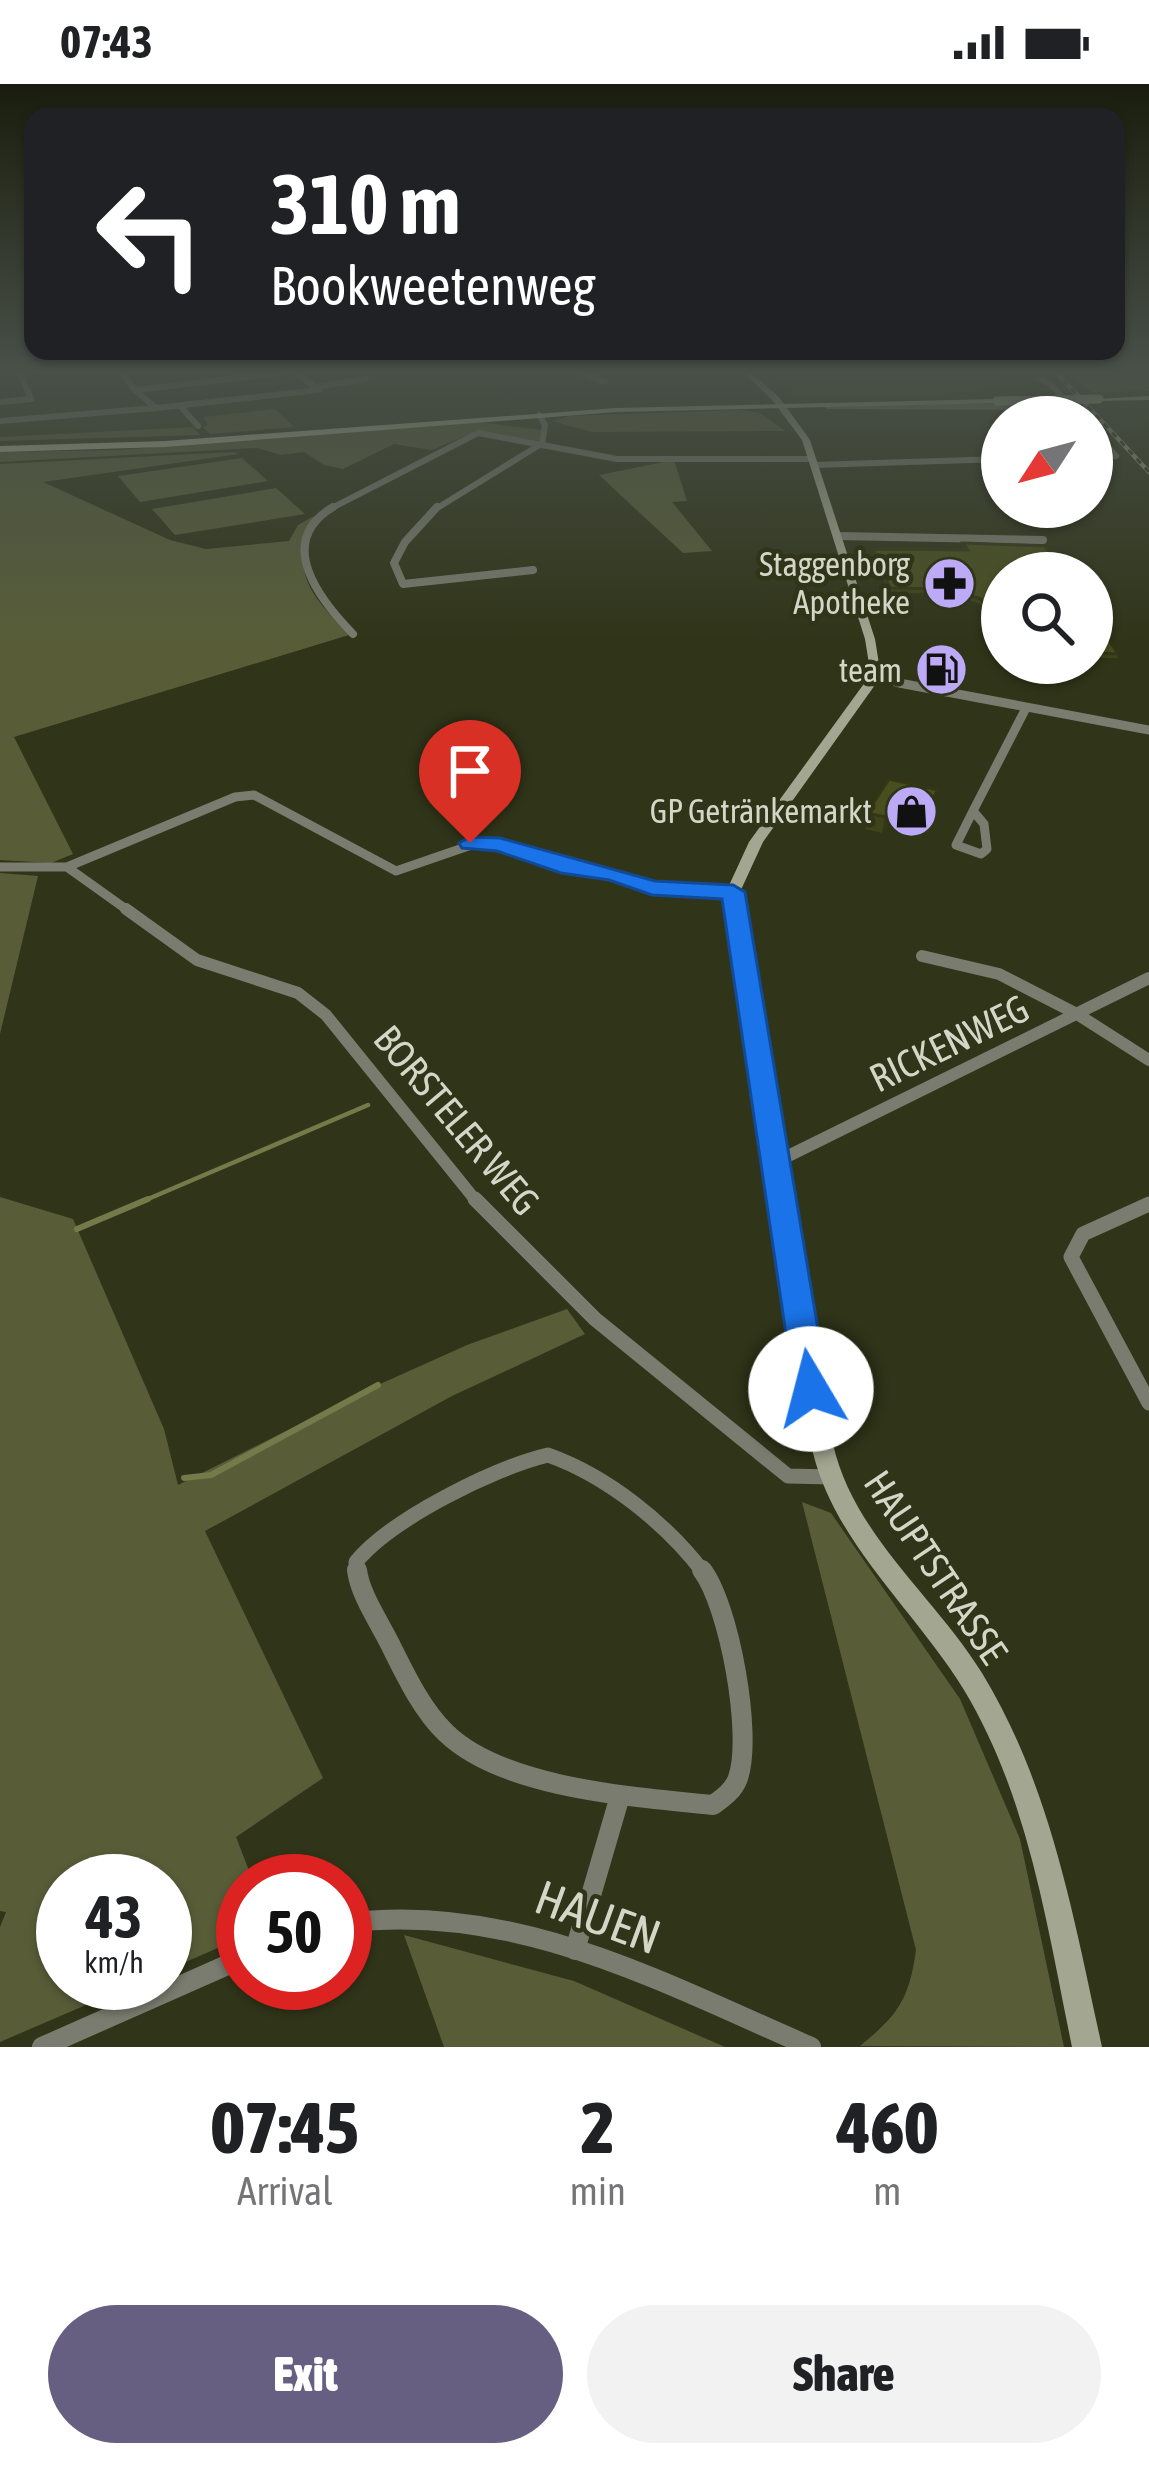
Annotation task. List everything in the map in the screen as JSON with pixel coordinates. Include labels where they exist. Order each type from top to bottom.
[{"type":"main road","points":[[733,892],[756,842],[872,678],[871,638],[813,463]]},
{"type":"main road","name":"HAUPTSTRASSE","points":[[733,892],[811,1389],[832,1477],[858,1523],[972,1681],[1024,1785],[1047,1858],[1087,2047]]},
{"type":"street","points":[[353,634],[311,591],[309,532],[316,517],[420,463]]},
{"type":"street","points":[[510,463],[443,501],[404,536],[394,563],[403,584],[533,570]]},
{"type":"street","points":[[839,536],[1043,539]]},
{"type":"street","points":[[872,678],[1149,730]]},
{"type":"street","points":[[971,809],[984,824],[987,849],[981,854],[956,845],[971,809],[1025,710]]},
{"type":"street","points":[[0,867],[67,867],[236,797],[254,795],[396,871],[483,841],[652,888],[733,892]]},
{"type":"street","name":"BORSTELER WEG","points":[[67,867],[197,960],[298,993],[326,1015],[479,1204],[595,1319],[788,1476],[832,1477]]},
{"type":"street","points":[[922,956],[999,974],[1077,1014],[1149,1060]]},
{"type":"street","name":"RICKENWEG","points":[[776,1162],[1149,978]]},
{"type":"street","points":[[1149,1204],[1083,1234],[1071,1257],[1149,1403]]},
{"type":"street","points":[[548,1456],[592,1472],[697,1564],[717,1600],[745,1739],[738,1779],[713,1805],[620,1796],[474,1756],[450,1738],[435,1721],[358,1579],[356,1562],[370,1545],[489,1477],[529,1458],[548,1456]]},
{"type":"street","points":[[575,1950],[620,1796]]},
{"type":"street","name":"HAUEN","points":[[372,1919],[448,1916],[491,1923],[575,1950],[811,2047]]},
{"type":"street","points":[[41,2047],[216,1970]]},
{"type":"green space","points":[[179,463],[43,482],[170,540],[206,549],[289,541],[298,525],[314,516],[303,553],[304,569],[315,595],[349,635],[14,737],[73,854],[51,863],[0,860],[0,464]]},
{"type":"green space","points":[[210,463],[247,463],[268,481],[140,502],[118,476]]},
{"type":"green space","points":[[320,463],[356,463],[343,469]]},
{"type":"green space","points":[[675,463],[687,501],[672,502],[712,551],[683,553],[599,475]]},
{"type":"green space","points":[[276,488],[305,514],[175,535],[152,509]]},
{"type":"green space","points":[[0,873],[38,876],[0,1034]]},
{"type":"green space","points":[[0,1197],[73,1219],[164,1429],[178,1485],[378,1385],[467,1345],[567,1309],[585,1334],[452,1396],[205,1531],[323,1778],[236,1837],[243,1854],[216,1854],[216,1949],[192,1959],[192,1854],[36,1854],[36,2010],[74,2010],[0,2042],[0,1927],[6,1912],[0,1911]]},
{"type":"green space","points":[[802,1502],[831,1513],[960,1699],[1020,1839],[1064,2047],[860,2046],[900,2004],[916,1950]]},
{"type":"green space","points":[[404,1935],[574,1981],[725,2047],[444,2047]]},
{"type":"building","points":[[963,543],[1045,546],[1049,552],[981,552],[981,599],[950,589],[890,588],[873,549],[968,550]]},
{"type":"building","points":[[889,779],[938,790],[928,807],[894,803],[885,817],[867,813]]},
{"type":"waterway","points":[[141,1202],[368,1105]]},
{"type":"waterway","points":[[77,1229],[148,1199]]},
{"type":"waterway","points":[[184,1478],[211,1475],[378,1385]]},
{"type":"railway","points":[[1140,463],[1149,472]]},
{"type":"place","name":"Staggenborg Apotheke","points":[[949,583]]},
{"type":"place","name":"team","points":[[941,670]]},
{"type":"place","name":"GP Getränkemarkt","points":[[911,811]]},
{"type":"route","points":[[470,843],[500,844],[569,868],[613,874],[652,888],[733,892],[811,1389]]}]
